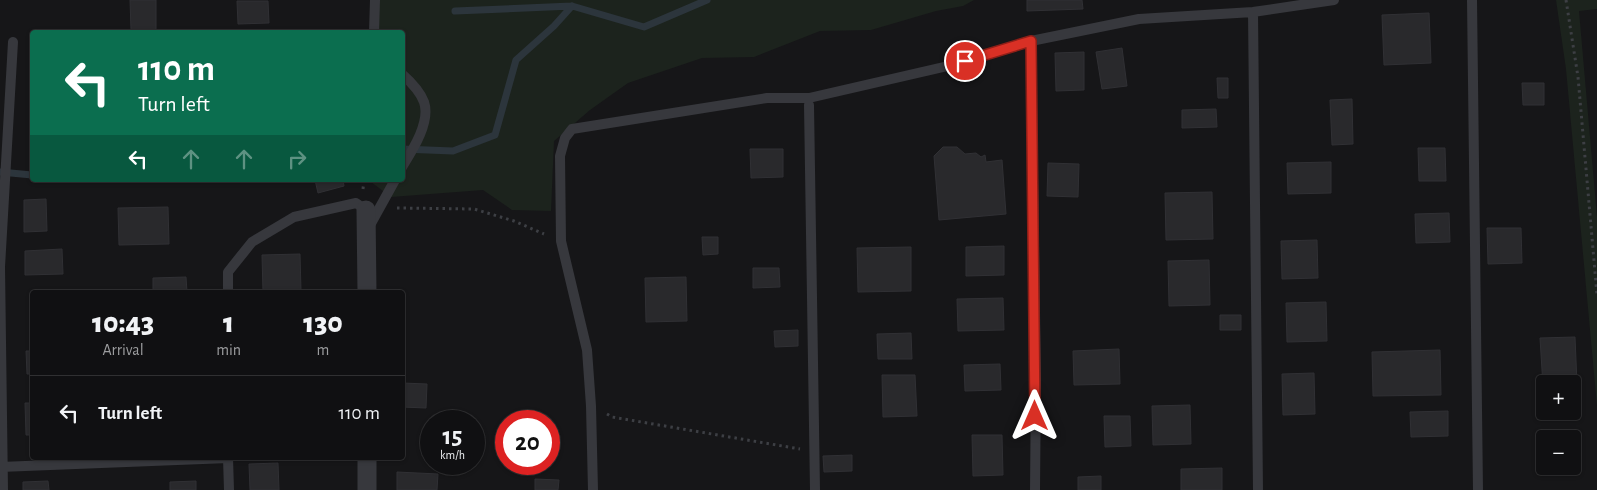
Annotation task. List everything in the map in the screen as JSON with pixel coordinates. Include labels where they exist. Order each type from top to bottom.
[{"type":"street","points":[[367,290],[368,230],[373,209]]},
{"type":"street","points":[[367,460],[367,490]]},
{"type":"lane","points":[[374,30],[375,0]]},
{"type":"lane","points":[[593,490],[591,406],[587,350],[561,242],[560,156],[564,138],[572,129],[767,98],[809,98],[948,66],[1031,41],[1139,19],[1253,12],[1334,0]]},
{"type":"lane","points":[[1472,0],[1478,490]]},
{"type":"lane","points":[[1253,12],[1258,490]]},
{"type":"lane","points":[[1031,41],[1036,379],[1035,490]]},
{"type":"lane","points":[[3,490],[1,466],[0,267],[13,42]]},
{"type":"lane","points":[[405,77],[420,92],[425,103],[425,118],[420,136],[405,162]]},
{"type":"lane","points":[[809,105],[815,490]]},
{"type":"lane","points":[[228,290],[228,272],[252,242],[294,217],[356,203],[373,209],[393,182]]},
{"type":"lane","points":[[1,466],[171,460]]},
{"type":"lane","points":[[228,460],[229,490]]},
{"type":"path","points":[[1566,0],[1578,77],[1597,295]]},
{"type":"path","points":[[373,209],[426,207],[474,209],[514,221],[561,242]]},
{"type":"path","points":[[591,406],[612,417],[814,452]]},
{"type":"shaded area","points":[[379,0],[974,0],[963,6],[936,11],[871,30],[820,31],[754,57],[702,58],[628,83],[590,110],[554,141],[551,211],[512,210],[483,190],[391,197],[371,182],[405,182],[405,30],[376,30]]},
{"type":"shaded area","points":[[1556,0],[1597,0],[1597,9],[1579,11],[1597,217],[1597,406],[1566,69]]},
{"type":"building","points":[[130,0],[156,0],[156,30],[131,30]]},
{"type":"building","points":[[1027,0],[1082,0],[1083,9],[1027,11]]},
{"type":"building","points":[[237,1],[268,1],[269,23],[238,24]]},
{"type":"building","points":[[1429,13],[1431,63],[1384,65],[1382,15]]},
{"type":"building","points":[[1122,48],[1127,86],[1102,89],[1096,52]]},
{"type":"building","points":[[1084,52],[1084,90],[1056,91],[1055,53]]},
{"type":"building","points":[[1217,78],[1228,78],[1228,98],[1218,98]]},
{"type":"building","points":[[1522,83],[1544,83],[1544,105],[1523,105]]},
{"type":"building","points":[[1352,99],[1353,144],[1332,145],[1330,100]]},
{"type":"building","points":[[1216,109],[1217,127],[1182,128],[1182,110]]},
{"type":"building","points":[[943,147],[957,147],[965,154],[976,153],[981,157],[985,155],[986,162],[1002,160],[1006,214],[939,220],[934,156]]},
{"type":"building","points":[[1418,148],[1445,148],[1446,181],[1419,181]]},
{"type":"building","points":[[750,149],[783,149],[783,177],[751,178]]},
{"type":"building","points":[[1331,162],[1331,193],[1288,194],[1287,163]]},
{"type":"building","points":[[1048,163],[1079,164],[1078,197],[1047,196]]},
{"type":"building","points":[[315,182],[343,182],[344,186],[318,193]]},
{"type":"building","points":[[1212,192],[1213,239],[1166,240],[1165,193]]},
{"type":"building","points":[[46,199],[47,231],[24,232],[24,200]]},
{"type":"building","points":[[168,207],[169,244],[119,245],[118,208]]},
{"type":"building","points":[[1449,213],[1450,242],[1416,243],[1415,214]]},
{"type":"building","points":[[1487,228],[1521,228],[1522,263],[1488,264]]},
{"type":"building","points":[[702,237],[718,237],[718,254],[703,255]]},
{"type":"building","points":[[1317,240],[1318,278],[1282,279],[1281,241]]},
{"type":"building","points":[[1004,246],[1004,275],[966,276],[966,247]]},
{"type":"building","points":[[911,247],[911,291],[858,292],[857,248]]},
{"type":"building","points":[[62,249],[63,274],[25,275],[25,251]]},
{"type":"building","points":[[300,254],[301,290],[263,290],[262,255]]},
{"type":"building","points":[[1209,260],[1210,305],[1169,306],[1168,261]]},
{"type":"building","points":[[753,268],[779,268],[780,287],[753,288]]},
{"type":"building","points":[[186,277],[187,290],[153,290],[153,278]]},
{"type":"building","points":[[686,277],[687,321],[646,322],[645,278]]},
{"type":"building","points":[[1003,298],[1004,330],[958,331],[957,299]]},
{"type":"building","points":[[1326,302],[1327,341],[1287,342],[1286,303]]},
{"type":"building","points":[[1220,315],[1241,315],[1241,330],[1220,330]]},
{"type":"building","points":[[798,330],[798,346],[775,347],[774,331]]},
{"type":"building","points":[[911,333],[912,359],[878,359],[877,334]]},
{"type":"building","points":[[1575,337],[1577,375],[1542,375],[1540,338]]},
{"type":"building","points":[[1119,349],[1120,384],[1074,385],[1073,351]]},
{"type":"building","points":[[1440,350],[1441,395],[1373,396],[1372,352]]},
{"type":"building","points":[[26,351],[30,351],[30,374],[27,374]]},
{"type":"building","points":[[1000,364],[1001,390],[965,391],[964,365]]},
{"type":"building","points":[[1314,373],[1315,414],[1283,415],[1282,374]]},
{"type":"building","points":[[882,375],[915,375],[917,416],[883,417]]},
{"type":"building","points":[[405,383],[427,384],[426,408],[405,407]]},
{"type":"building","points":[[25,403],[30,403],[30,435],[26,435]]},
{"type":"building","points":[[1190,405],[1191,444],[1153,445],[1152,406]]},
{"type":"building","points":[[1448,411],[1448,436],[1411,437],[1410,412]]},
{"type":"building","points":[[1104,416],[1130,416],[1131,446],[1105,447]]},
{"type":"building","points":[[972,435],[1002,435],[1003,475],[973,476]]},
{"type":"building","points":[[852,455],[852,471],[824,472],[823,456]]},
{"type":"building","points":[[278,463],[279,490],[250,490],[249,464]]},
{"type":"building","points":[[1222,468],[1222,490],[1181,490],[1181,469]]},
{"type":"building","points":[[397,472],[438,475],[437,490],[397,490]]},
{"type":"building","points":[[1101,476],[1101,490],[1078,490],[1078,477]]},
{"type":"building","points":[[535,479],[559,480],[558,490],[535,490]]},
{"type":"building","points":[[48,481],[49,490],[23,490],[23,482]]},
{"type":"building","points":[[196,481],[196,490],[170,490],[170,482]]},
{"type":"waterway","points":[[455,11],[572,6],[644,27],[707,0]]},
{"type":"waterway","points":[[405,149],[453,151],[495,135],[516,60],[554,26],[572,6]]},
{"type":"waterway","points":[[0,172],[30,175]]},
{"type":"route","points":[[965,61],[1031,41],[1035,416]]}]
